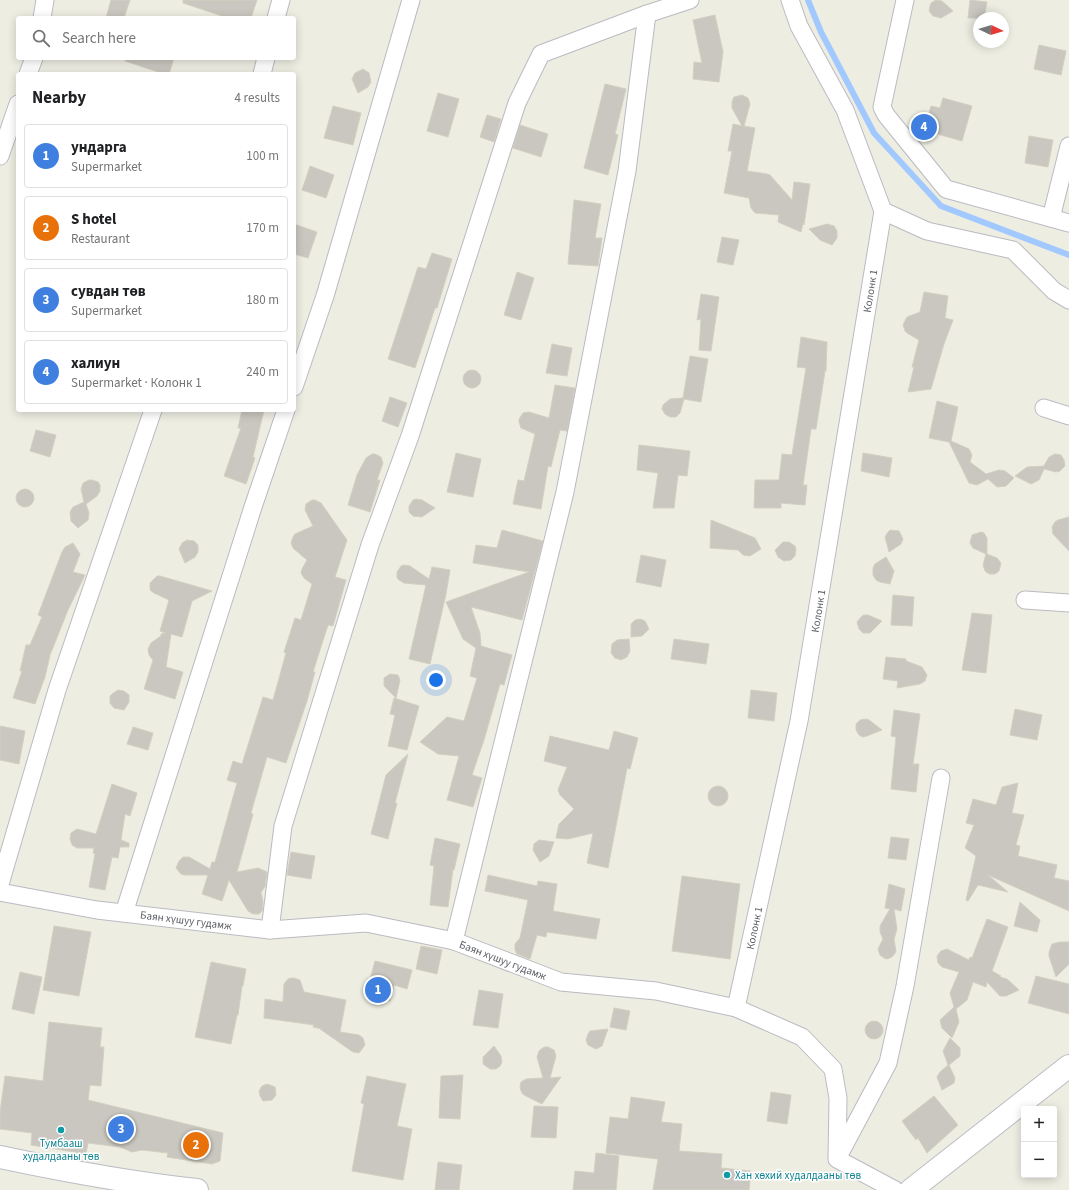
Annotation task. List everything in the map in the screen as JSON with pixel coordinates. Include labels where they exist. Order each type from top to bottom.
[{"type":"main road","points":[[911,1190],[1069,1066]]},
{"type":"main road","points":[[0,1157],[143,1187],[197,1190]]},
{"type":"street","points":[[42,16],[45,0]]},
{"type":"street","points":[[277,16],[281,0]]},
{"type":"street","points":[[296,381],[325,296],[411,0]]},
{"type":"street","points":[[270,930],[283,826],[370,545],[410,436],[517,103],[541,54],[690,0]]},
{"type":"street","points":[[790,0],[799,26],[845,110],[884,211],[927,231],[1013,250],[1054,291],[1069,300]]},
{"type":"street","points":[[905,0],[882,107],[886,115],[946,189],[1069,223]]},
{"type":"street","points":[[454,941],[565,492],[627,171],[648,14]]},
{"type":"street","points":[[29,72],[33,60]]},
{"type":"street","points":[[262,72],[266,60]]},
{"type":"street","points":[[0,156],[16,110]]},
{"type":"street","points":[[1051,218],[1069,146]]},
{"type":"street","name":"Колонк 1","points":[[736,1008],[799,721],[884,211]]},
{"type":"street","points":[[1044,408],[1069,416]]},
{"type":"street","points":[[0,884],[57,690],[152,412]]},
{"type":"street","points":[[124,913],[253,507],[285,412]]},
{"type":"street","points":[[1025,600],[1069,603]]},
{"type":"street","points":[[895,1190],[837,1159],[888,1063],[905,986],[941,778]]},
{"type":"street","name":"Баян хүшуу гудамж","points":[[0,892],[97,910],[270,930],[366,923],[454,941],[561,982],[656,991],[736,1008],[802,1037],[833,1069],[838,1098],[837,1159]]},
{"type":"building","points":[[111,0],[130,0],[125,16],[107,16]]},
{"type":"building","points":[[183,0],[257,0],[252,16],[222,16],[183,3]]},
{"type":"building","points":[[936,0],[942,1],[953,11],[941,18],[933,16],[929,11],[931,3]]},
{"type":"building","points":[[970,0],[987,2],[985,12],[973,12],[973,18],[968,18]]},
{"type":"building","points":[[715,15],[723,52],[719,82],[693,79],[694,62],[702,63],[693,20]]},
{"type":"building","points":[[1039,45],[1066,51],[1061,75],[1034,69]]},
{"type":"building","points":[[173,60],[170,72],[158,72],[125,61]]},
{"type":"building","points":[[363,69],[369,73],[371,82],[368,87],[358,93],[352,79],[355,73]]},
{"type":"building","points":[[605,84],[626,89],[615,134],[618,135],[608,175],[584,168]]},
{"type":"building","points":[[438,93],[459,99],[448,137],[427,131]]},
{"type":"building","points":[[742,95],[748,98],[750,104],[744,126],[755,128],[747,171],[770,175],[792,200],[794,182],[810,184],[804,225],[803,223],[801,232],[778,222],[779,215],[755,213],[751,208],[749,198],[724,193],[732,151],[728,151],[733,124],[742,126],[732,108],[732,102],[734,97]]},
{"type":"building","points":[[943,98],[972,106],[962,141],[934,133],[935,126],[926,123],[931,106],[940,108]]},
{"type":"building","points":[[333,106],[361,113],[353,145],[324,138]]},
{"type":"building","points":[[487,115],[501,119],[494,142],[480,137]]},
{"type":"building","points":[[520,125],[548,134],[541,157],[513,148]]},
{"type":"building","points":[[1029,136],[1053,140],[1048,167],[1025,163]]},
{"type":"building","points":[[310,166],[334,175],[326,198],[302,190]]},
{"type":"building","points":[[574,200],[601,204],[595,238],[602,238],[598,266],[568,264]]},
{"type":"building","points":[[827,224],[834,226],[837,231],[837,238],[832,245],[820,240],[809,229]]},
{"type":"building","points":[[296,225],[317,232],[308,258],[296,255]]},
{"type":"building","points":[[722,237],[739,240],[733,265],[717,262]]},
{"type":"building","points":[[432,253],[452,259],[437,308],[435,308],[415,368],[388,359],[418,267],[426,269]]},
{"type":"building","points":[[517,272],[534,278],[521,320],[504,315]]},
{"type":"building","points":[[924,292],[948,296],[945,318],[953,320],[944,344],[931,389],[908,392],[914,367],[912,367],[919,340],[907,333],[903,325],[907,317],[920,312]]},
{"type":"building","points":[[701,294],[719,297],[711,351],[699,350],[701,319],[697,320]]},
{"type":"building","points":[[801,337],[827,342],[826,371],[816,429],[811,429],[803,485],[807,485],[805,505],[781,503],[781,508],[754,508],[755,480],[779,480],[782,454],[792,455],[806,368],[797,367]]},
{"type":"building","points":[[552,344],[572,348],[567,376],[546,373]]},
{"type":"building","points":[[690,356],[708,359],[701,402],[684,399],[680,413],[676,417],[670,417],[665,414],[662,409],[663,405],[670,399],[683,398]]},
{"type":"building","points":[[468,370],[476,370],[481,375],[479,386],[476,388],[468,388],[463,383],[463,375]]},
{"type":"building","points":[[555,385],[575,388],[567,431],[560,430],[551,467],[548,466],[541,509],[513,504],[518,480],[524,481],[535,434],[521,428],[519,419],[523,413],[529,412],[549,418]]},
{"type":"building","points":[[390,397],[407,403],[398,427],[382,421]]},
{"type":"building","points":[[937,401],[958,407],[951,441],[969,449],[972,455],[970,462],[986,474],[999,470],[1005,471],[1014,478],[1006,486],[997,487],[988,479],[977,485],[969,483],[949,442],[929,438]]},
{"type":"building","points":[[242,412],[264,412],[253,457],[255,458],[246,484],[224,476],[241,428],[238,428]]},
{"type":"building","points":[[36,430],[56,435],[50,457],[30,451]]},
{"type":"building","points":[[639,445],[690,451],[687,476],[678,475],[674,508],[653,508],[658,473],[637,470]]},
{"type":"building","points":[[456,453],[481,459],[473,497],[447,492]]},
{"type":"building","points":[[863,453],[892,458],[889,477],[861,471]]},
{"type":"building","points":[[372,454],[381,457],[383,463],[377,480],[380,480],[370,512],[348,505],[357,475],[366,458]]},
{"type":"building","points":[[1055,454],[1061,455],[1064,460],[1065,466],[1060,471],[1056,472],[1044,469],[1039,480],[1031,484],[1015,476],[1027,467],[1044,466],[1049,457]]},
{"type":"building","points":[[89,480],[98,482],[100,485],[100,491],[97,496],[86,504],[89,513],[88,520],[78,528],[71,521],[70,512],[73,507],[84,502],[81,489],[83,483]]},
{"type":"building","points":[[21,489],[29,489],[34,494],[32,505],[29,507],[21,507],[16,502],[16,494]]},
{"type":"building","points":[[312,500],[321,503],[347,540],[335,577],[346,580],[333,626],[328,625],[313,672],[315,672],[307,701],[286,763],[267,757],[251,813],[253,814],[237,872],[258,868],[267,872],[265,887],[261,892],[263,902],[262,911],[259,914],[253,914],[248,911],[229,880],[222,901],[202,894],[208,875],[184,875],[181,874],[176,868],[179,861],[183,857],[189,857],[210,869],[212,862],[215,862],[237,783],[227,780],[233,761],[242,764],[263,697],[273,700],[286,653],[284,652],[295,618],[301,620],[312,584],[304,578],[301,573],[307,560],[293,548],[291,543],[295,534],[313,526],[305,510],[306,504]]},
{"type":"building","points":[[413,500],[422,500],[435,508],[422,517],[413,516],[409,512],[409,506]]},
{"type":"building","points":[[1069,517],[1069,551],[1053,534],[1052,527],[1058,520]]},
{"type":"building","points":[[711,520],[755,538],[761,549],[750,556],[743,555],[738,550],[710,548]]},
{"type":"building","points":[[502,530],[543,541],[522,620],[471,607],[480,633],[481,646],[512,655],[504,685],[500,684],[472,775],[482,778],[473,807],[447,800],[459,756],[438,754],[420,742],[447,717],[464,721],[477,678],[470,676],[476,648],[463,639],[446,602],[529,572],[473,563],[476,545],[497,548]]},
{"type":"building","points":[[890,530],[899,531],[903,539],[901,544],[889,552],[885,537]]},
{"type":"building","points":[[981,532],[984,533],[987,538],[987,554],[997,558],[1001,563],[999,571],[995,574],[989,574],[985,571],[983,565],[986,554],[973,548],[970,543],[972,535]]},
{"type":"building","points":[[187,540],[194,541],[198,545],[198,552],[195,557],[185,563],[179,549],[182,543]]},
{"type":"building","points":[[783,542],[789,542],[795,546],[795,556],[791,560],[784,561],[778,557],[775,550]]},
{"type":"building","points":[[73,543],[80,554],[73,572],[85,575],[68,610],[50,655],[45,677],[35,704],[13,698],[22,671],[20,671],[26,645],[30,645],[42,617],[38,615],[62,552],[65,547]]},
{"type":"building","points":[[641,555],[666,560],[661,587],[636,582]]},
{"type":"building","points":[[886,557],[894,571],[890,584],[876,580],[873,575],[873,568],[875,564]]},
{"type":"building","points":[[401,566],[410,566],[429,579],[432,567],[450,570],[430,664],[409,659],[426,585],[404,583],[399,580],[397,578],[397,572]]},
{"type":"building","points":[[157,576],[212,591],[192,601],[182,637],[171,634],[166,667],[183,672],[175,699],[144,689],[153,660],[149,655],[148,649],[151,643],[161,636],[161,634],[165,633],[160,631],[169,600],[150,590],[150,583]]},
{"type":"building","points":[[893,595],[914,597],[912,626],[891,625]]},
{"type":"building","points":[[972,613],[992,615],[986,673],[962,670]]},
{"type":"building","points":[[864,615],[868,615],[882,621],[870,633],[863,633],[859,629],[857,622]]},
{"type":"building","points":[[640,619],[645,621],[649,629],[642,636],[631,637],[631,624],[635,620]]},
{"type":"building","points":[[629,639],[630,651],[627,657],[621,660],[615,658],[611,653],[612,644],[617,640]]},
{"type":"building","points":[[674,639],[709,644],[706,664],[671,659]]},
{"type":"building","points":[[886,657],[906,659],[906,661],[922,667],[927,675],[925,681],[920,684],[897,688],[898,681],[883,679]]},
{"type":"building","points":[[390,674],[398,675],[400,680],[396,698],[384,686],[384,678]]},
{"type":"building","points":[[118,690],[124,691],[129,695],[129,702],[124,710],[114,708],[110,703],[110,696]]},
{"type":"building","points":[[751,690],[777,693],[774,721],[748,718]]},
{"type":"building","points":[[394,698],[419,706],[407,750],[388,746],[395,715],[390,714]]},
{"type":"building","points":[[1015,709],[1042,715],[1037,740],[1010,735]]},
{"type":"building","points":[[894,710],[920,714],[913,764],[919,764],[916,792],[891,789],[896,737],[891,736]]},
{"type":"building","points":[[866,719],[882,730],[863,737],[859,735],[856,730],[856,724],[860,720]]},
{"type":"building","points":[[0,726],[25,731],[19,764],[0,760]]},
{"type":"building","points":[[133,727],[153,733],[148,750],[127,744]]},
{"type":"building","points":[[614,731],[638,738],[630,769],[627,768],[608,868],[587,863],[593,833],[568,839],[556,838],[559,824],[574,809],[560,795],[558,790],[567,767],[544,761],[550,736],[609,750]]},
{"type":"building","points":[[408,754],[395,803],[397,803],[388,839],[371,834],[386,775]]},
{"type":"building","points":[[1018,783],[1012,813],[1024,815],[1016,845],[1020,846],[1018,856],[1057,865],[1054,878],[1069,881],[1069,911],[988,875],[1008,892],[978,885],[968,901],[966,900],[976,856],[965,848],[974,825],[966,823],[973,799],[996,805],[1002,787]]},
{"type":"building","points":[[112,784],[137,793],[130,816],[125,814],[121,840],[129,843],[129,847],[120,847],[118,858],[112,857],[105,890],[89,887],[95,854],[93,853],[94,848],[77,848],[72,845],[70,839],[71,833],[77,829],[96,834]]},
{"type":"building","points":[[718,786],[725,789],[728,796],[725,803],[718,806],[711,803],[708,796],[711,789]]},
{"type":"building","points":[[891,837],[909,839],[906,860],[888,858]]},
{"type":"building","points":[[435,838],[460,844],[454,870],[453,869],[448,907],[430,905],[434,866],[430,865]]},
{"type":"building","points":[[539,840],[554,842],[549,856],[540,862],[533,850],[534,844]]},
{"type":"building","points":[[291,852],[315,856],[311,879],[287,875]]},
{"type":"building","points":[[488,875],[537,886],[538,881],[557,884],[553,911],[600,919],[596,939],[547,932],[546,937],[537,935],[530,959],[517,954],[515,944],[520,938],[528,900],[485,891]]},
{"type":"building","points":[[682,876],[740,884],[730,959],[672,951]]},
{"type":"building","points":[[889,884],[905,889],[901,911],[894,909],[897,929],[894,939],[896,952],[892,957],[887,959],[880,955],[878,949],[883,939],[880,932],[880,926],[890,909],[885,908]]},
{"type":"building","points":[[1020,902],[1040,920],[1037,932],[1014,926]]},
{"type":"building","points":[[987,919],[1008,927],[992,971],[1001,976],[1000,977],[1007,979],[1019,990],[1006,996],[1000,996],[987,982],[986,987],[973,982],[967,1000],[956,1009],[959,1022],[952,1038],[942,1028],[940,1020],[954,1007],[950,993],[959,972],[942,967],[938,963],[937,956],[941,951],[947,949],[969,960],[970,957],[972,958]]},
{"type":"building","points":[[54,926],[91,932],[79,996],[43,990]]},
{"type":"building","points":[[1069,942],[1069,964],[1056,977],[1049,952],[1052,944]]},
{"type":"building","points":[[421,946],[442,950],[437,974],[416,969]]},
{"type":"building","points":[[375,961],[412,970],[407,989],[394,985],[390,1001],[366,995]]},
{"type":"building","points":[[211,962],[246,969],[231,1044],[195,1037]]},
{"type":"building","points":[[20,972],[42,977],[34,1014],[12,1009]]},
{"type":"building","points":[[1036,976],[1069,984],[1069,1014],[1028,1003]]},
{"type":"building","points":[[291,978],[300,980],[304,992],[346,1000],[340,1032],[359,1035],[363,1038],[365,1045],[359,1053],[353,1052],[320,1029],[323,1029],[313,1027],[314,1025],[264,1018],[265,999],[283,1002],[284,984]]},
{"type":"building","points":[[479,990],[503,994],[498,1028],[473,1025]]},
{"type":"building","points":[[614,1008],[630,1011],[626,1030],[610,1027]]},
{"type":"building","points":[[874,1021],[880,1024],[883,1030],[880,1036],[874,1039],[868,1036],[865,1030],[868,1024]]},
{"type":"building","points":[[49,1022],[102,1028],[100,1047],[104,1047],[101,1086],[90,1085],[88,1100],[223,1133],[220,1161],[212,1164],[167,1157],[168,1153],[142,1150],[132,1152],[120,1147],[88,1143],[86,1154],[31,1145],[32,1133],[0,1129],[0,1112],[5,1076],[43,1081]]},
{"type":"building","points":[[608,1029],[602,1046],[596,1049],[588,1045],[586,1040],[590,1031]]},
{"type":"building","points":[[950,1038],[960,1048],[960,1056],[949,1065],[955,1078],[954,1083],[942,1090],[937,1077],[948,1065],[943,1051]]},
{"type":"building","points":[[494,1046],[501,1056],[502,1062],[496,1069],[490,1069],[483,1064],[483,1057]]},
{"type":"building","points":[[544,1047],[554,1050],[556,1056],[550,1078],[561,1077],[542,1104],[524,1095],[520,1088],[521,1082],[526,1079],[543,1078],[537,1057],[539,1051]]},
{"type":"building","points":[[463,1075],[460,1119],[439,1118],[441,1076]]},
{"type":"building","points":[[367,1076],[406,1084],[397,1126],[412,1129],[403,1180],[352,1171],[364,1104],[361,1103]]},
{"type":"building","points":[[267,1084],[275,1087],[276,1095],[272,1100],[263,1101],[259,1091],[262,1086]]},
{"type":"building","points":[[771,1092],[791,1095],[787,1124],[767,1121]]},
{"type":"building","points":[[934,1096],[958,1125],[927,1153],[918,1138],[916,1140],[902,1121]]},
{"type":"building","points":[[631,1097],[665,1102],[661,1122],[682,1124],[679,1151],[722,1154],[721,1168],[751,1171],[749,1190],[653,1190],[658,1159],[606,1153],[610,1117],[628,1119]]},
{"type":"building","points":[[534,1106],[558,1107],[556,1138],[531,1137]]},
{"type":"building","points":[[596,1153],[619,1156],[616,1190],[573,1190],[575,1171],[594,1173]]},
{"type":"building","points":[[438,1162],[462,1165],[459,1190],[435,1190]]},
{"type":"waterway","points":[[808,0],[821,32],[874,133],[941,206],[1069,255]]},
{"type":"place","name":"халиун","points":[[924,127]]},
{"type":"place","name":"ундарга","points":[[378,990]]},
{"type":"place","name":"сувдан төв","points":[[121,1129]]},
{"type":"place","name":"Тумбааш худалдааны төв","points":[[61,1130]]},
{"type":"place","name":"S hotel","points":[[196,1145]]},
{"type":"place","name":"Хан хөхий худалдааны төв","points":[[727,1175]]}]
